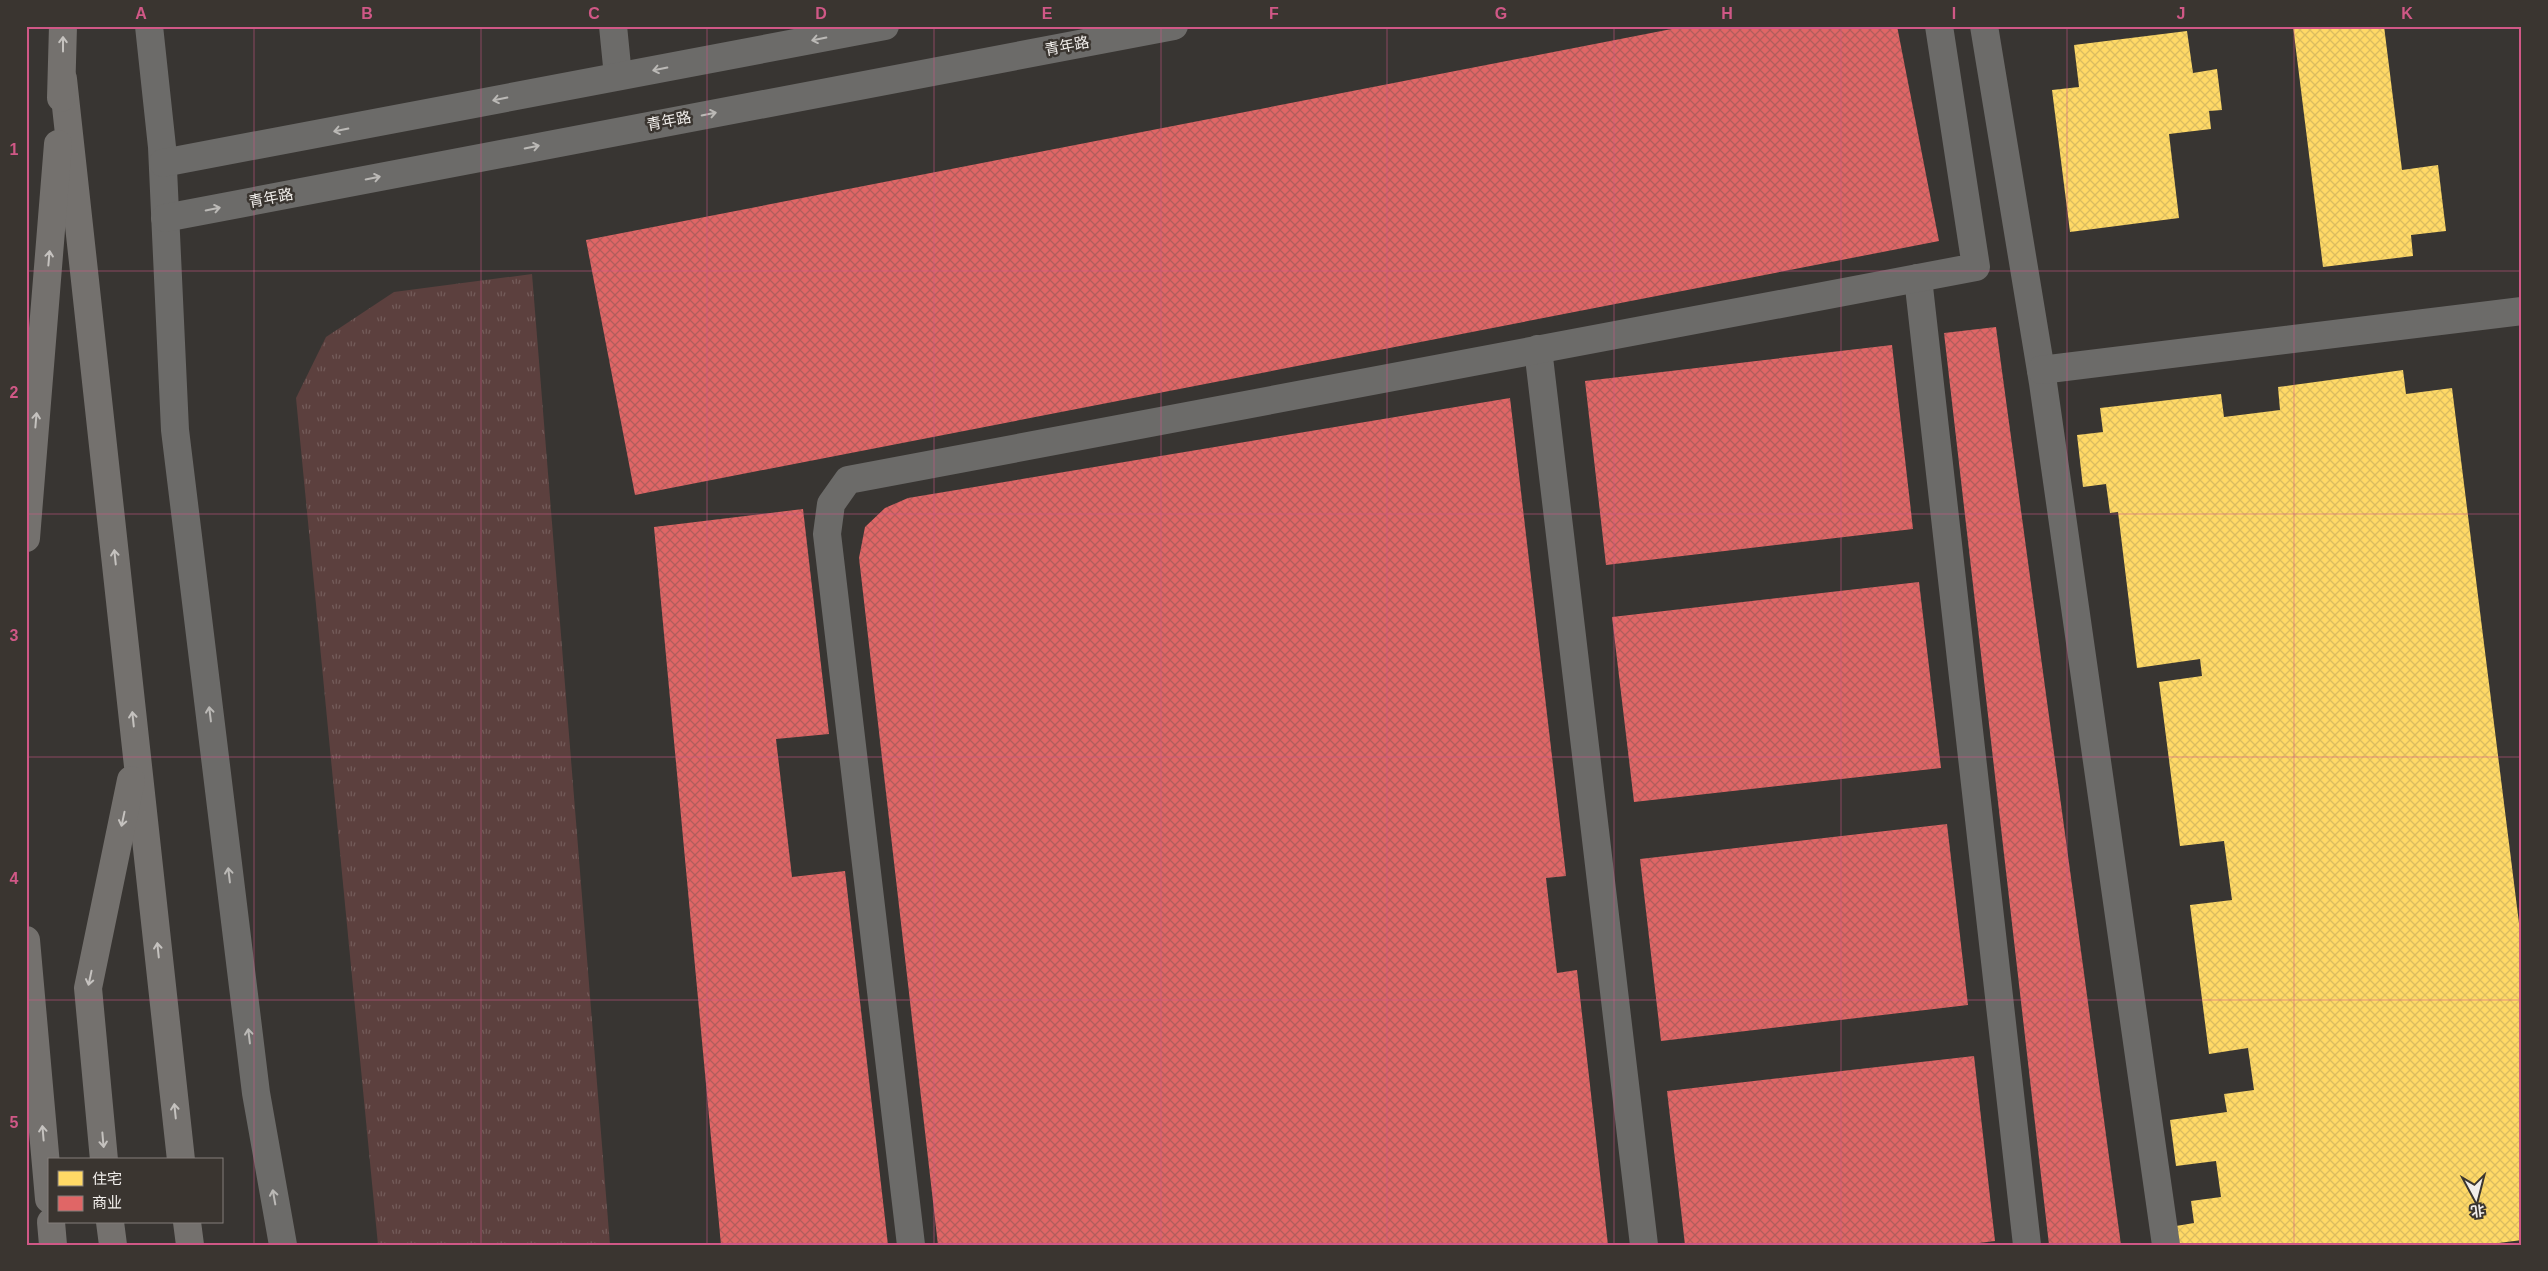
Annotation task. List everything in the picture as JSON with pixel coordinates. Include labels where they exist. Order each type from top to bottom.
[{"type":"highway","points":[[26,538],[63,79],[63,26]]},
{"type":"highway","points":[[63,79],[180,1158]]},
{"type":"highway","points":[[104,1158],[88,988],[136,754]]},
{"type":"highway","points":[[26,940],[48,1188]]},
{"type":"highway","points":[[51,1224],[53,1245]]},
{"type":"highway","points":[[110,1224],[112,1245]]},
{"type":"highway","points":[[187,1224],[190,1245]]},
{"type":"street","points":[[149,26],[163,163],[175,430],[256,1093],[283,1245]]},
{"type":"street","points":[[613,26],[618,76]]},
{"type":"street","points":[[163,163],[884,26]]},
{"type":"street","name":"青年路","points":[[165,218],[1174,26]]},
{"type":"street","points":[[911,1245],[827,534],[831,504],[848,480],[1976,267],[1939,26]]},
{"type":"street","points":[[1984,26],[2041,370],[2166,1245]]},
{"type":"street","points":[[1918,278],[2026,1245]]},
{"type":"street","points":[[2041,370],[2522,311]]},
{"type":"street","points":[[1538,349],[1644,1245]]},
{"type":"green space","points":[[532,274],[610,1245],[378,1245],[296,398],[326,337],[394,292]]},
{"type":"building: 住宅","points":[[2293,26],[2384,26],[2402,170],[2438,165],[2446,231],[2411,235],[2413,256],[2323,267]]},
{"type":"building: 住宅","points":[[2187,31],[2193,73],[2217,69],[2222,110],[2209,111],[2211,129],[2169,134],[2179,218],[2070,232],[2052,90],[2079,87],[2074,45]]},
{"type":"building: 住宅","points":[[2403,370],[2406,394],[2452,388],[2522,947],[2522,1240],[2483,1245],[2178,1245],[2176,1226],[2194,1223],[2191,1201],[2221,1197],[2216,1161],[2176,1166],[2170,1120],[2227,1112],[2224,1094],[2254,1090],[2248,1048],[2209,1054],[2190,905],[2232,900],[2224,841],[2180,846],[2159,682],[2202,676],[2200,659],[2137,668],[2118,512],[2110,513],[2106,484],[2083,487],[2077,435],[2103,432],[2100,408],[2221,394],[2224,417],[2280,410],[2278,387]]},
{"type":"building: 商业","points":[[1687,26],[1897,26],[1939,241],[635,495],[586,240]]},
{"type":"building: 商业","points":[[1996,327],[2121,1245],[2049,1245],[1944,333]]},
{"type":"building: 商业","points":[[1892,345],[1913,529],[1606,565],[1585,381]]},
{"type":"building: 商业","points":[[1510,398],[1566,876],[1546,878],[1557,973],[1577,970],[1608,1245],[938,1245],[859,558],[865,527],[885,508],[908,498]]},
{"type":"building: 商业","points":[[803,509],[829,734],[776,739],[792,877],[845,871],[888,1245],[721,1245],[654,527]]},
{"type":"building: 商业","points":[[1919,582],[1941,768],[1634,802],[1612,617]]},
{"type":"building: 商业","points":[[1947,824],[1968,1005],[1661,1041],[1640,859]]},
{"type":"building: 商业","points":[[1974,1056],[1995,1241],[1963,1245],[1685,1245],[1667,1091]]}]
